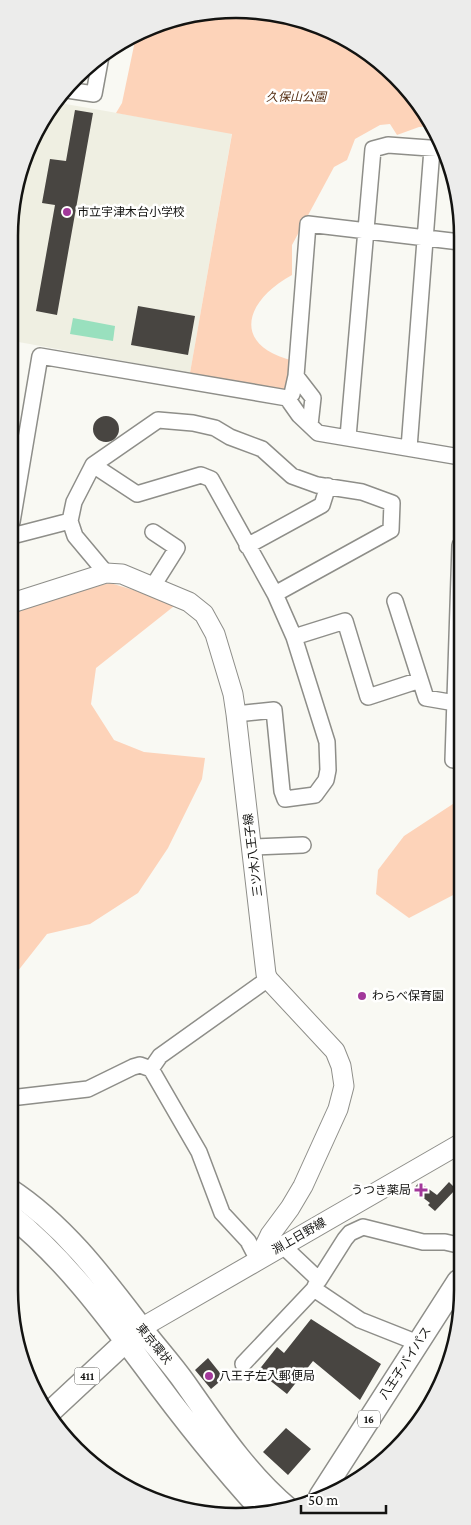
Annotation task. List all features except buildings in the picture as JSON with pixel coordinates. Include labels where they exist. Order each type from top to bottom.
[{"type":"highway","name":"東京環状","points":[[18,1196],[49,1219],[77,1248],[209,1450],[258,1506]]},
{"type":"highway","name":"東京環状","points":[[18,1222],[133,1334],[184,1380],[232,1448],[282,1502]]},
{"type":"highway","name":"八王子バイパス","points":[[325,1488],[454,1287]]},
{"type":"highway","name":"411","points":[[53,1409],[133,1334]]},
{"type":"main road","name":"三ツ木八王子線","points":[[18,601],[106,573],[122,574],[188,602],[199,609],[208,620],[224,659],[236,714],[268,979]]},
{"type":"main road","points":[[258,1260],[270,1235],[290,1208],[303,1186],[338,1108],[344,1086],[341,1066],[334,1051],[268,979]]},
{"type":"main road","name":"淵上日野線","points":[[133,1334],[454,1147]]},
{"type":"street","points":[[73,91],[94,94],[99,66]]},
{"type":"street","points":[[348,437],[374,149],[388,145],[436,149]]},
{"type":"street","points":[[409,448],[426,238],[437,153]]},
{"type":"street","points":[[287,398],[292,394],[296,376],[308,224],[454,241]]},
{"type":"street","points":[[18,486],[40,356],[287,398],[299,415],[318,433],[454,456]]},
{"type":"street","points":[[296,376],[313,398],[310,425]]},
{"type":"street","points":[[106,573],[74,536],[70,521],[74,502],[92,466],[158,420],[193,423],[215,428],[230,437],[262,450],[292,476],[328,486],[362,492],[392,503],[392,530],[275,594]]},
{"type":"street","points":[[92,466],[137,494],[201,475],[210,479],[275,594],[294,637],[326,742],[327,775],[315,795],[285,799],[282,791],[274,710],[236,714]]},
{"type":"street","points":[[247,546],[322,505],[328,486]]},
{"type":"street","points":[[18,534],[70,521]]},
{"type":"street","points":[[153,532],[177,548],[153,586]]},
{"type":"street","points":[[395,601],[426,698],[454,703]]},
{"type":"street","points":[[294,637],[345,621],[368,697],[420,680]]},
{"type":"street","points":[[454,732],[454,760]]},
{"type":"street","points":[[251,847],[303,845]]},
{"type":"street","points":[[151,1069],[160,1056],[268,979]]},
{"type":"street","points":[[18,1097],[88,1089],[133,1067],[140,1065],[151,1069],[199,1152],[222,1213],[248,1240],[258,1260]]},
{"type":"street","points":[[243,1364],[316,1284],[345,1239],[363,1228],[423,1242],[454,1244]]},
{"type":"street","points":[[283,1246],[316,1284],[360,1320],[418,1343]]},
{"type":"shaded area","points":[[63,103],[232,133],[190,373],[18,342],[19,207],[25,179],[34,152],[54,114]]},
{"type":"shaded area","points":[[73,318],[115,326],[113,341],[70,334]]},
{"type":"green space","name":"久保山公園","points":[[250,18],[264,19],[306,29],[332,40],[357,54],[390,81],[417,114],[424,127],[397,135],[390,124],[380,125],[355,139],[347,160],[334,167],[292,245],[292,275],[263,297],[255,310],[251,322],[253,334],[260,345],[274,354],[294,361],[288,390],[284,393],[190,373],[232,134],[116,113],[122,103],[135,43],[165,29],[207,19]]},
{"type":"green space","points":[[110,583],[178,603],[96,668],[91,704],[114,740],[144,752],[205,758],[202,779],[168,848],[138,893],[90,924],[47,934],[18,971],[18,606]]},
{"type":"green space","points":[[454,803],[454,895],[409,918],[376,894],[378,870],[404,836]]},
{"type":"place","name":"市立宇津木台小学校","points":[[67,212]]},
{"type":"place","name":"わらべ保育園","points":[[362,996]]},
{"type":"place","name":"うつき薬局","points":[[421,1190]]},
{"type":"place","name":"八王子左入郵便局","points":[[209,1376]]}]
